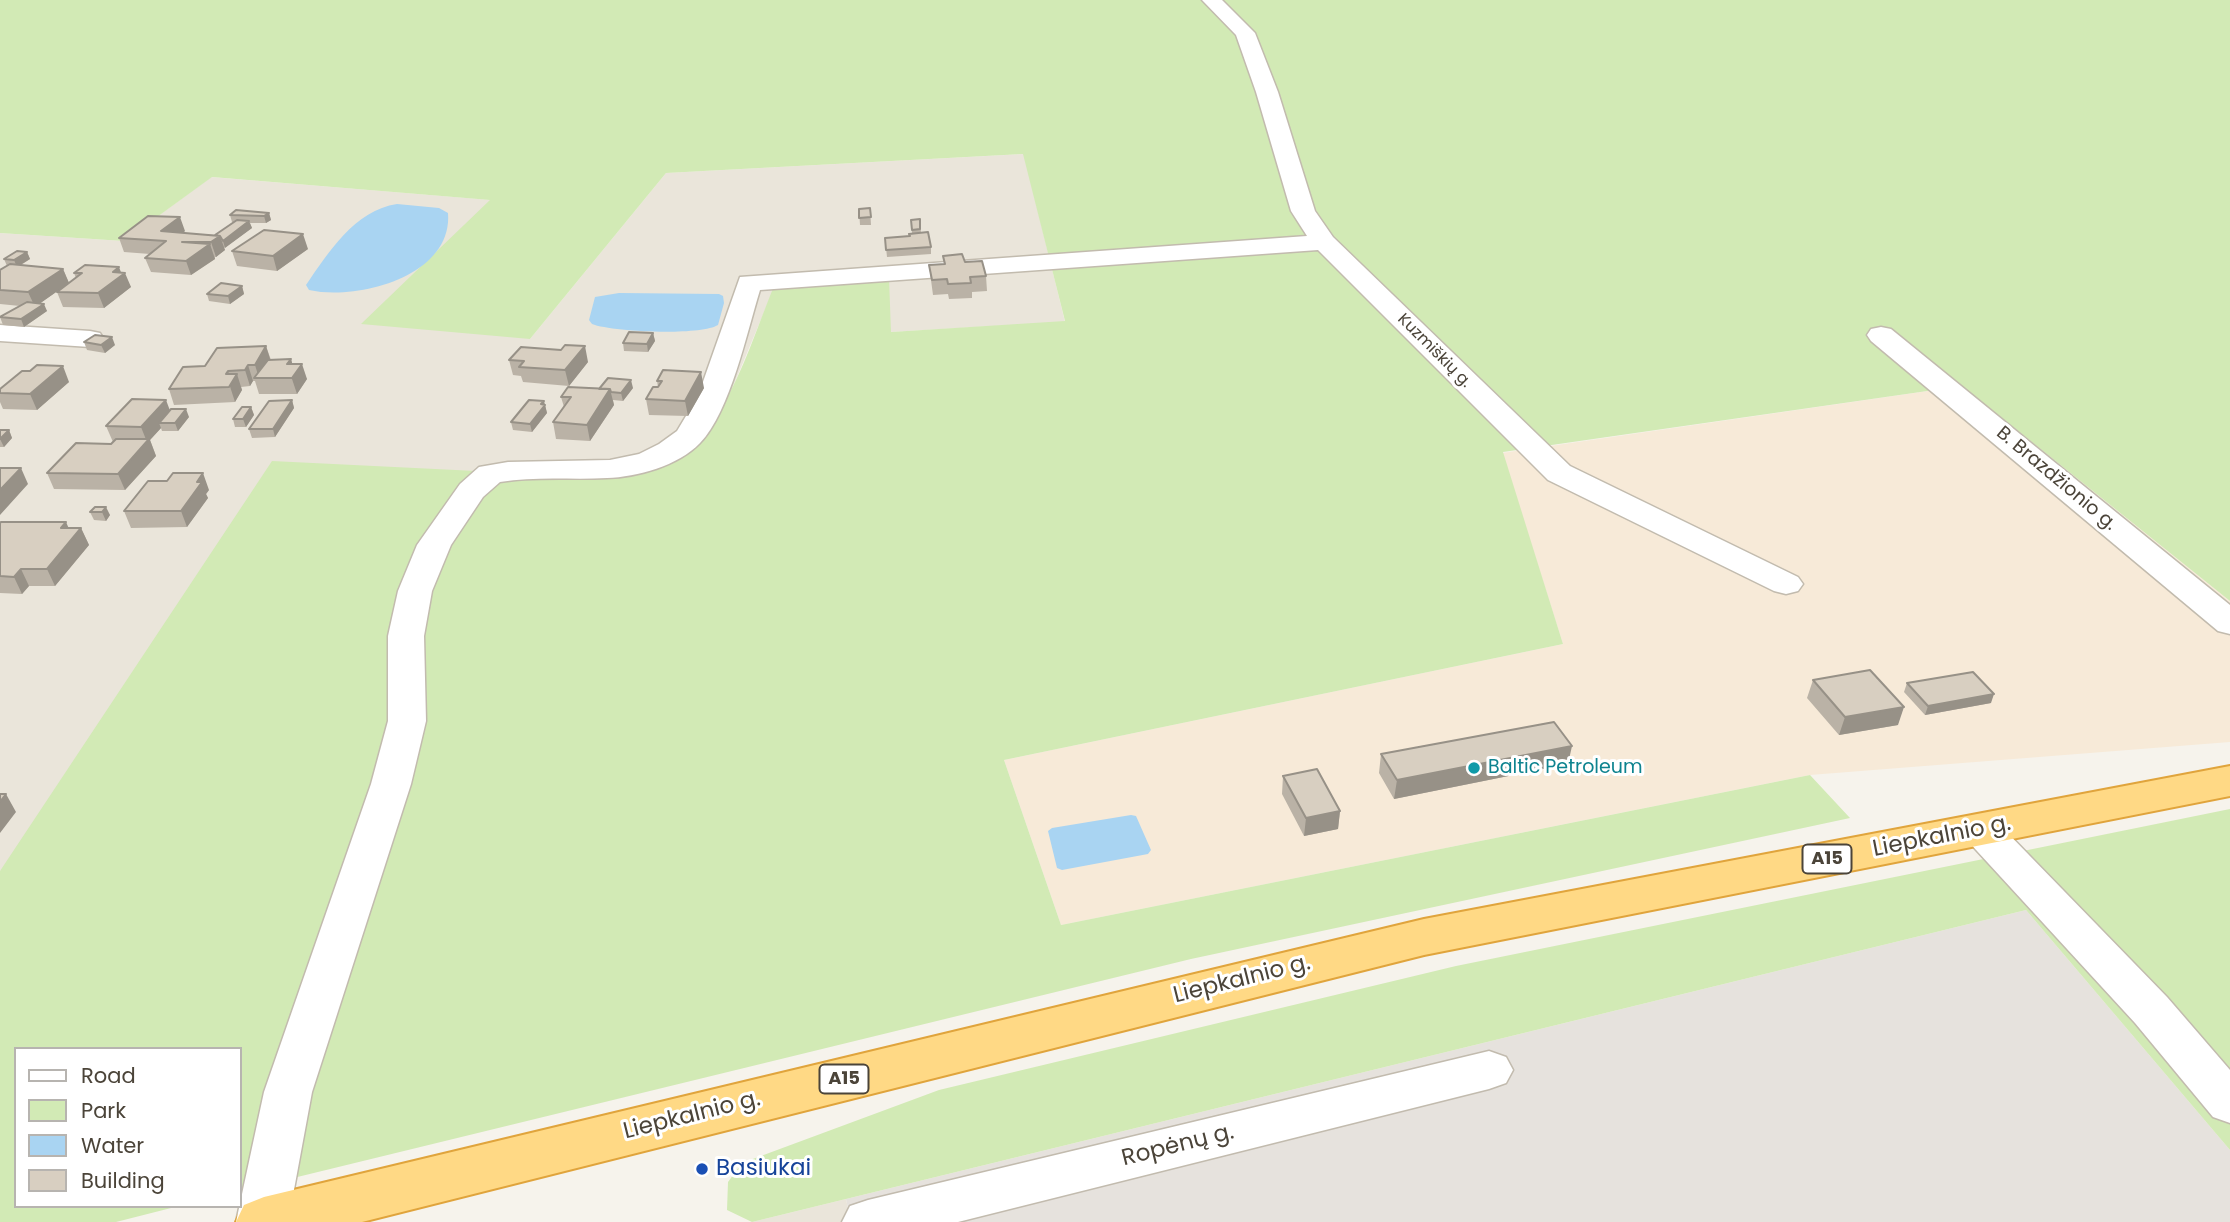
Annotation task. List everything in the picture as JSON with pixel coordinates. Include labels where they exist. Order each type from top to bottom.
[{"type":"highway","name":"Liepkalnio g.","points":[[263,1222],[1424,937],[2230,781]]},
{"type":"street","name":"Kuzmiškių g.","points":[[1211,0],[1245,33],[1267,92],[1303,211],[1324,242],[1559,473],[1786,584]]},
{"type":"street","points":[[263,1222],[288,1092],[391,784],[401,746],[407,721],[406,636],[415,591],[434,545],[471,491],[490,474],[508,471],[610,469],[648,461],[670,451],[689,437],[713,396],[749,283],[1324,242]]},
{"type":"street","points":[[0,332],[90,339]]},
{"type":"street","name":"B. Brazdžionio g.","points":[[1881,335],[2230,623]]},
{"type":"street","points":[[1980,829],[2151,1010],[2230,1103]]},
{"type":"street","name":"Ropėnų g.","points":[[868,1222],[1489,1070]]},
{"type":"shaded area","points":[[1024,154],[1065,322],[890,332],[775,286],[729,396],[705,432],[683,454],[648,472],[619,478],[0,871],[0,233],[124,241],[211,177],[491,200],[530,339],[666,173]]},
{"type":"shaded area","points":[[1962,386],[2230,601],[2230,742],[1810,775],[1061,925],[1004,760],[1563,644],[1502,453]]},
{"type":"shaded area","points":[[2026,910],[2230,1150],[2230,1222],[851,1222],[846,1199]]},
{"type":"shaded area","points":[[846,1199],[851,1222],[752,1222]]},
{"type":"green space","points":[[0,0],[2230,0],[2230,601],[1962,386],[1503,452],[1563,644],[1004,760],[1061,925],[1810,775],[1850,818],[1191,959],[242,1191],[242,1047],[14,1047],[14,1208],[171,1208],[116,1222],[0,1222],[0,871],[272,461],[619,478],[654,467],[682,451],[704,430],[722,406],[750,349],[774,286],[889,278],[891,332],[1065,321],[1023,154],[666,173],[530,339],[361,324],[490,200],[212,177],[124,241],[0,233]]},
{"type":"green space","points":[[2230,809],[2230,1150],[2026,910],[752,1222],[727,1210],[728,1182],[742,1163],[939,1090],[1456,966]]},
{"type":"water","points":[[397,204],[439,208],[448,213],[445,235],[435,253],[419,268],[376,287],[352,291],[309,290],[306,285],[344,235],[368,215]]},
{"type":"water","points":[[619,293],[719,294],[723,296],[724,303],[718,325],[694,331],[656,332],[592,324],[589,320],[595,297]]},
{"type":"water","points":[[1136,816],[1151,850],[1148,854],[1062,870],[1057,868],[1048,831],[1052,828]]},
{"type":"building","points":[[870,208],[871,217],[859,218],[859,209]]},
{"type":"building","points":[[236,210],[269,213],[264,216],[230,215]]},
{"type":"building","points":[[148,216],[180,217],[161,231],[220,236],[211,242],[182,242],[210,244],[186,261],[145,258],[166,241],[119,238]]},
{"type":"building","points":[[920,219],[920,229],[912,230],[911,220]]},
{"type":"building","points":[[237,220],[249,221],[223,241],[220,236],[215,235]]},
{"type":"building","points":[[264,230],[303,234],[273,256],[232,251]]},
{"type":"building","points":[[928,232],[931,247],[886,250],[885,238]]},
{"type":"building","points":[[17,251],[27,252],[14,260],[4,259]]},
{"type":"building","points":[[962,254],[965,262],[982,261],[986,276],[970,277],[971,283],[948,284],[947,279],[932,280],[929,265],[945,264],[943,256]]},
{"type":"building","points":[[10,264],[63,269],[28,292],[0,290],[0,270]]},
{"type":"building","points":[[85,265],[119,267],[113,272],[125,273],[98,293],[57,292],[82,273],[74,273]]},
{"type":"building","points":[[221,283],[242,286],[228,296],[207,294]]},
{"type":"building","points":[[27,302],[44,304],[21,319],[0,317]]},
{"type":"building","points":[[629,332],[653,333],[647,344],[623,343]]},
{"type":"building","points":[[95,335],[112,337],[101,345],[84,342]]},
{"type":"building","points":[[565,345],[585,346],[565,370],[519,367],[524,361],[509,360],[521,347],[561,350]]},
{"type":"building","points":[[266,346],[255,365],[248,365],[245,370],[228,371],[226,374],[237,374],[229,387],[169,389],[183,367],[205,366],[217,348]]},
{"type":"building","points":[[291,359],[287,364],[302,364],[292,378],[254,378],[268,360]]},
{"type":"building","points":[[37,365],[63,366],[30,394],[0,393],[0,389],[22,371],[30,371]]},
{"type":"building","points":[[663,370],[701,372],[685,401],[646,399],[653,387],[658,387],[662,381],[657,381]]},
{"type":"building","points":[[608,378],[631,380],[621,393],[599,389]]},
{"type":"building","points":[[568,387],[610,389],[587,425],[553,422],[571,397],[561,397]]},
{"type":"building","points":[[132,399],[166,400],[141,427],[106,426]]},
{"type":"building","points":[[292,400],[273,429],[249,429],[269,401]]},
{"type":"building","points":[[529,400],[544,401],[541,404],[545,405],[530,424],[511,422]]},
{"type":"building","points":[[242,407],[251,407],[243,419],[233,419]]},
{"type":"building","points":[[171,409],[186,409],[175,423],[159,423]]},
{"type":"building","points":[[0,430],[9,430],[0,439]]},
{"type":"building","points":[[116,439],[149,439],[118,474],[47,473],[76,443],[111,444]]},
{"type":"building","points":[[0,468],[21,468],[0,490]]},
{"type":"building","points":[[173,473],[203,473],[197,482],[202,482],[181,511],[124,511],[148,481],[167,481]]},
{"type":"building","points":[[95,507],[106,507],[102,512],[90,512]]},
{"type":"building","points":[[1,522],[66,522],[61,528],[81,528],[47,569],[21,569],[14,577],[0,576]]},
{"type":"building","points":[[1870,670],[1904,707],[1845,717],[1813,680]]},
{"type":"building","points":[[1973,672],[1994,694],[1928,706],[1907,683]]},
{"type":"building","points":[[1554,722],[1572,746],[1397,780],[1381,754]]},
{"type":"building","points":[[1317,769],[1340,811],[1306,818],[1283,776]]},
{"type":"place","name":"Baltic Petroleum","points":[[1474,768]]},
{"type":"place","name":"Basiukai","points":[[702,1169]]}]
